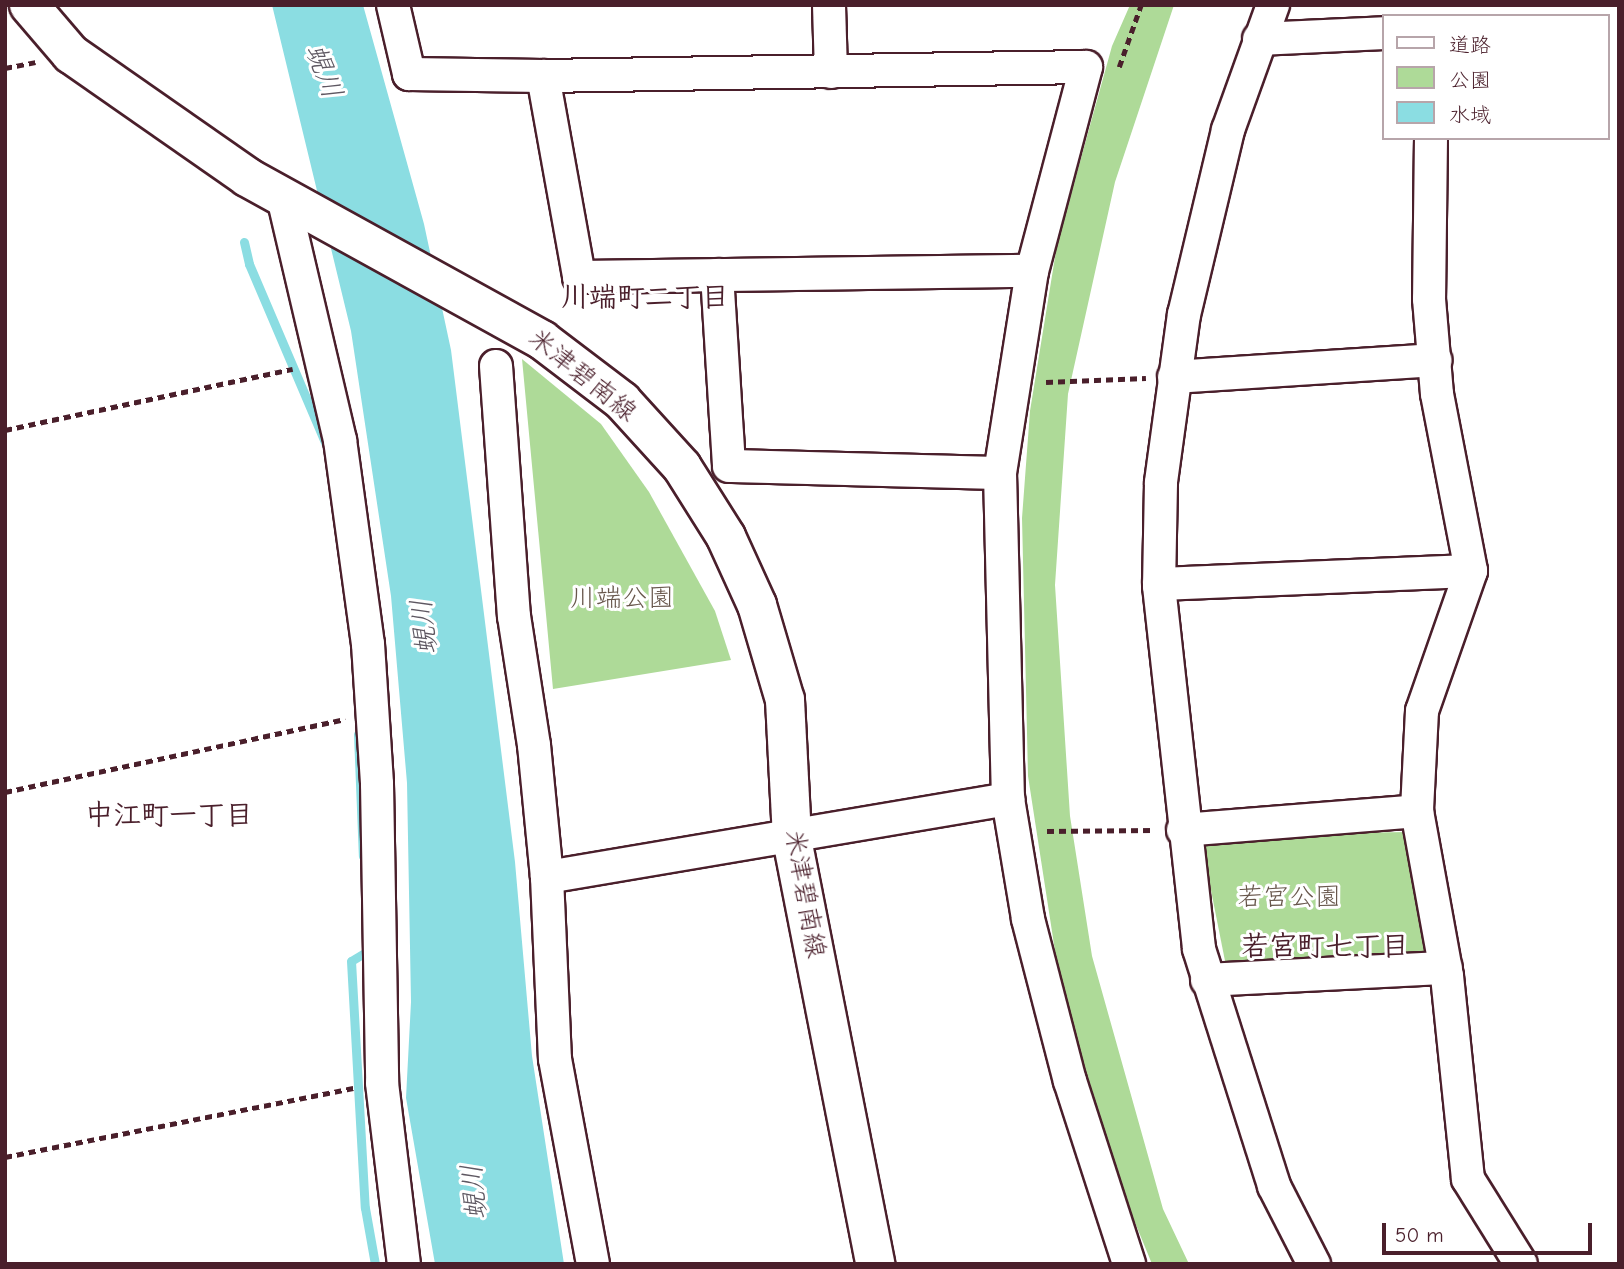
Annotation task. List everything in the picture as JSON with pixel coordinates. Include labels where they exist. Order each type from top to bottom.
[{"type":"main road","name":"米津碧南線","points":[[29,5],[71,54],[290,200],[466,295],[542,340],[622,401],[682,467],[726,537],[757,605],[785,700],[792,839],[875,1264]]},
{"type":"street","points":[[393,5],[409,74],[543,76],[1086,67],[1032,271],[1000,473],[1009,799],[1028,919],[1066,1068],[1129,1264]]},
{"type":"street","points":[[829,5],[831,72]]},
{"type":"street","points":[[1273,5],[1228,130],[1184,314],[1161,483],[1159,584],[1183,830],[1206,980],[1274,1186],[1314,1264]]},
{"type":"street","points":[[1259,39],[1382,33]]},
{"type":"street","points":[[543,76],[579,277],[1032,271]]},
{"type":"street","points":[[1431,140],[1429,299],[1434,360],[1471,571],[1422,711],[1417,811],[1446,968],[1468,1180],[1521,1264]]},
{"type":"street","points":[[290,200],[321,363],[340,440],[373,712],[382,1083],[404,1264]]},
{"type":"street","points":[[717,275],[729,466],[1000,473]]},
{"type":"street","points":[[1174,377],[1434,360]]},
{"type":"street","points":[[496,366],[514,615],[534,745],[547,877],[555,1059],[593,1264]]},
{"type":"street","points":[[1159,584],[1471,571]]},
{"type":"street","points":[[547,877],[792,839],[1009,799]]},
{"type":"street","points":[[1183,830],[1417,811]]},
{"type":"street","points":[[1206,980],[1446,968]]},
{"type":"path","points":[[1119,66],[1141,5]]},
{"type":"path","points":[[5,430],[321,363]]},
{"type":"path","points":[[1046,382],[1174,377]]},
{"type":"path","points":[[5,792],[373,712]]},
{"type":"path","points":[[1047,831],[1183,830]]},
{"type":"path","points":[[5,1157],[382,1083]]},
{"type":"green space","points":[[1130,5],[1174,5],[1115,182],[1068,394],[1055,585],[1070,816],[1092,956],[1163,1209],[1189,1264],[1152,1264],[1120,1186],[1068,1035],[1028,776],[1022,518],[1030,411],[1057,245],[1112,46]]},
{"type":"green space","name":"川端公園","points":[[522,359],[601,424],[649,492],[715,611],[731,660],[553,689]]},
{"type":"green space","name":"若宮公園","points":[[1409,832],[1435,955],[1226,966],[1200,835]]},
{"type":"water","name":"蜆川","points":[[272,5],[363,5],[424,224],[451,350],[515,862],[532,1056],[564,1264],[435,1264],[406,1098],[411,1002],[407,783],[391,596],[351,331]]},
{"type":"waterway","points":[[244,242],[249,264],[328,449]]},
{"type":"waterway","points":[[358,734],[363,856]]},
{"type":"waterway","points":[[366,943],[366,952],[351,961],[365,1208],[375,1264]]},
{"type":"district","name":"川端町二丁目","points":[[645,297]]},
{"type":"district","name":"中江町一丁目","points":[[169,815]]},
{"type":"district","name":"若宮町七丁目","points":[[1325,946]]}]
